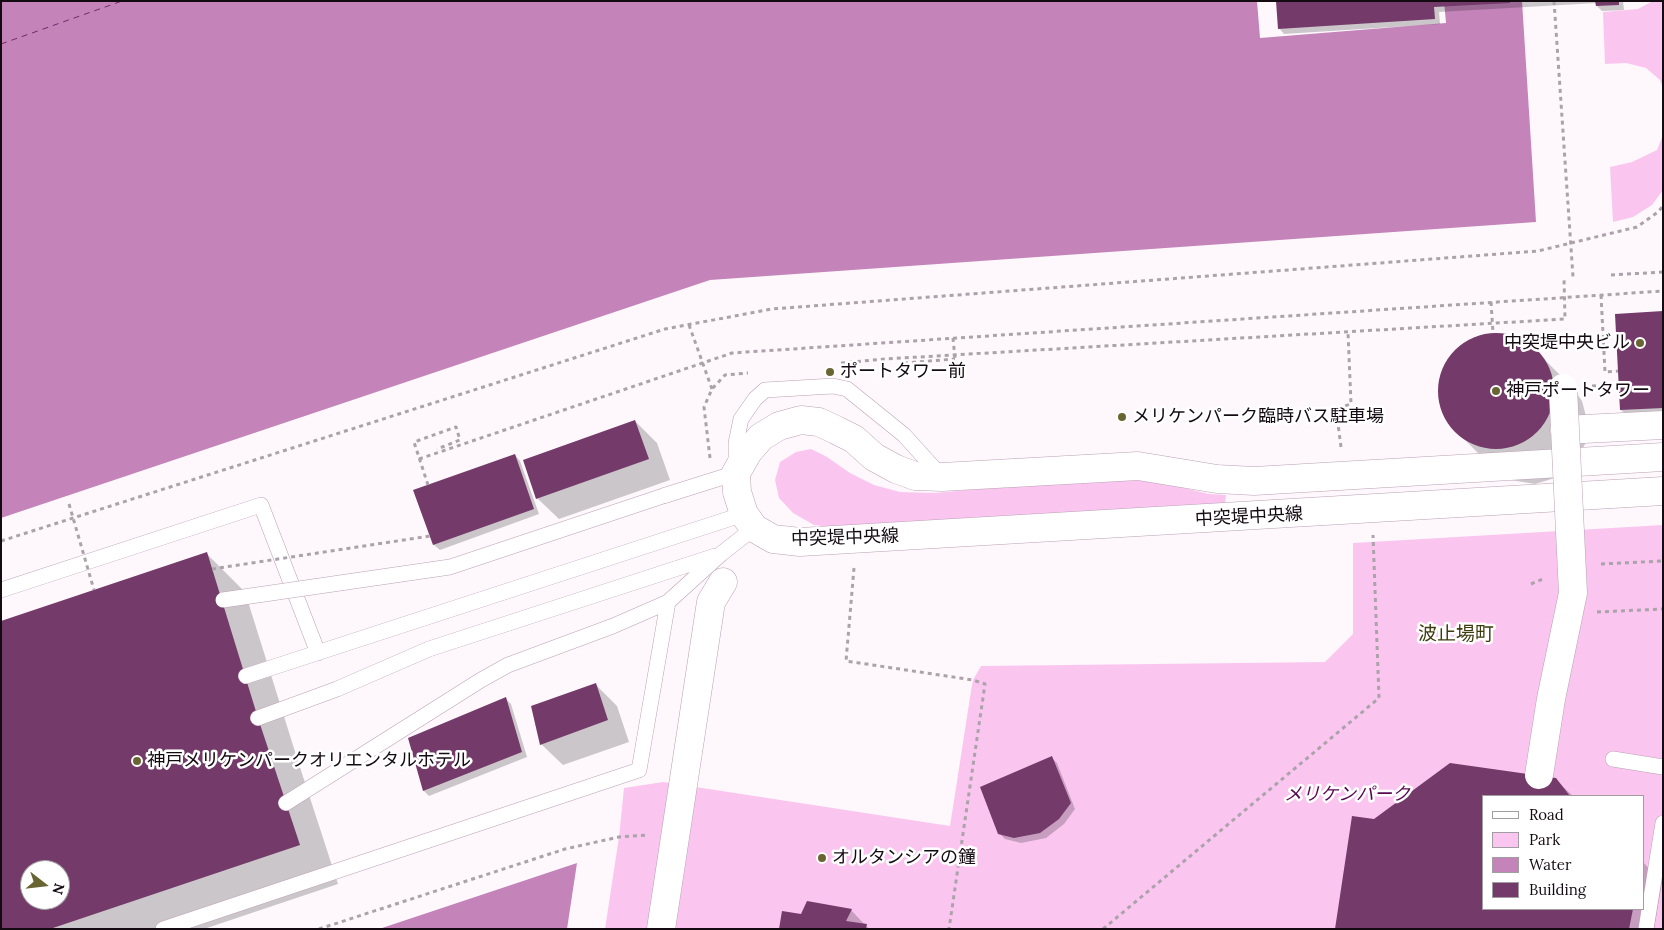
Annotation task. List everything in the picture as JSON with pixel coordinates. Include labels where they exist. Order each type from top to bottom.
[{"type":"street","points":[[1539,775],[1551,699],[1573,593],[1563,388]]},
{"type":"street","name":"中突堤中央線","points":[[736,473],[748,452],[761,437],[779,426],[801,420],[819,422],[836,430],[854,439],[874,457],[896,469],[915,476],[942,477],[1138,466],[1216,479],[1254,481],[1663,457]]},
{"type":"street","points":[[1564,430],[1663,425]]},
{"type":"street","points":[[736,473],[737,492],[749,521]]},
{"type":"street","name":"中突堤中央線","points":[[749,521],[773,539],[800,542],[1663,491]]},
{"type":"street","points":[[661,929],[711,602],[723,582]]},
{"type":"lane","points":[[223,600],[450,567],[736,473],[736,443],[741,419],[755,399],[765,390],[833,386],[846,389],[904,435],[942,477]]},
{"type":"lane","points":[[1,590],[261,505],[318,653]]},
{"type":"lane","points":[[286,804],[501,669],[613,626],[668,602],[721,554],[749,521]]},
{"type":"lane","points":[[246,676],[749,521]]},
{"type":"lane","points":[[258,718],[337,689],[429,649],[721,554]]},
{"type":"lane","points":[[163,929],[639,770],[668,602]]},
{"type":"lane","points":[[1613,759],[1663,767]]},
{"type":"lane","points":[[1646,929],[1663,823]]},
{"type":"path","points":[[1554,1],[1574,277]]},
{"type":"path","points":[[1,541],[665,329],[772,309],[1538,251],[1637,227],[1658,212],[1663,206]]},
{"type":"path","points":[[1611,275],[1663,272]]},
{"type":"path","points":[[838,364],[885,359],[1566,319],[1564,278]]},
{"type":"path","points":[[419,459],[732,353],[1663,291]]},
{"type":"path","points":[[1602,295],[1605,372],[1618,372]]},
{"type":"path","points":[[1491,302],[1493,333]]},
{"type":"path","points":[[689,325],[712,389]]},
{"type":"path","points":[[1341,447],[1336,409],[1351,404],[1348,332]]},
{"type":"path","points":[[904,363],[955,359],[954,338]]},
{"type":"path","points":[[710,458],[704,407],[712,389],[725,375],[753,372]]},
{"type":"path","points":[[428,485],[414,442],[456,427],[460,440],[436,449]]},
{"type":"path","points":[[68,504],[94,590]]},
{"type":"path","points":[[212,569],[430,536]]},
{"type":"path","points":[[1103,929],[1379,698],[1374,546]]},
{"type":"path","points":[[854,560],[846,661],[973,680],[985,684],[949,929]]},
{"type":"path","points":[[1571,566],[1663,561]]},
{"type":"path","points":[[1596,612],[1663,609]]},
{"type":"path","points":[[319,929],[565,849],[619,838],[676,832]]},
{"type":"green space","points":[[1653,1],[1663,1],[1663,88],[1660,80],[1646,68],[1626,63],[1605,64],[1603,12],[1638,9]]},
{"type":"green space","points":[[1663,135],[1663,190],[1652,205],[1633,217],[1613,222],[1610,167],[1632,162],[1657,150]]},
{"type":"green space","points":[[811,449],[874,485],[900,492],[935,493],[1109,477],[1141,478],[1209,494],[1226,495],[1225,504],[840,528],[814,525],[793,513],[779,498],[775,480],[780,462],[796,452]]},
{"type":"green space","name":"メリケンパーク","points":[[1663,525],[1662,929],[605,929],[619,837],[624,788],[663,782],[950,826],[973,680],[981,666],[1325,662],[1353,634],[1353,543]]},
{"type":"water","points":[[1,1],[1522,1],[1536,222],[710,280],[1,518]]},
{"type":"water","points":[[577,863],[567,929],[379,929]]},
{"type":"pier","points":[[1257,1],[1444,1],[1446,23],[1260,38]]},
{"type":"building","points":[[1276,1],[1510,1],[1510,3],[1434,7],[1435,19],[1278,29]]},
{"type":"building","points":[[1595,1],[1619,1],[1619,5],[1596,6]]},
{"type":"building","name":"中突堤中央ビル","points":[[1663,311],[1663,408],[1620,410],[1615,314]]},
{"type":"building","name":"神戸ポートタワー","points":[[1496,333],[1518,338],[1537,350],[1549,369],[1554,391],[1549,413],[1537,432],[1518,444],[1496,449],[1474,444],[1455,432],[1443,413],[1438,391],[1443,369],[1455,350],[1474,338]]},
{"type":"building","points":[[635,420],[649,459],[536,499],[523,460]]},
{"type":"building","points":[[515,454],[534,509],[433,545],[413,490]]},
{"type":"building","name":"神戸メリケンパークオリエンタルホテル","points":[[207,552],[258,718],[300,845],[50,929],[1,929],[1,621]]},
{"type":"building","points":[[596,683],[608,720],[540,745],[531,706]]},
{"type":"building","points":[[506,697],[522,752],[423,791],[408,738]]},
{"type":"building","points":[[1052,756],[1071,803],[1059,819],[1040,833],[1014,838],[998,834],[980,787]]},
{"type":"building","points":[[1450,763],[1556,778],[1569,795],[1482,795],[1482,910],[1633,910],[1629,929],[1335,929],[1352,816],[1374,819]]},
{"type":"building","points":[[807,901],[852,909],[846,921],[867,924],[866,929],[779,929],[782,911],[801,914]]},
{"type":"ferry route","points":[[1,44],[122,1]]},
{"type":"place","name":"中突堤中央ビル","points":[[1640,343]]},
{"type":"place","name":"ポートタワー前","points":[[830,372]]},
{"type":"place","name":"神戸ポートタワー","points":[[1496,391]]},
{"type":"place","name":"メリケンパーク臨時バス駐車場","points":[[1122,417]]},
{"type":"place","name":"神戸メリケンパークオリエンタルホテル","points":[[137,761]]},
{"type":"place","name":"オルタンシアの鐘","points":[[822,858]]},
{"type":"district","name":"波止場町","points":[[1456,635]]}]
